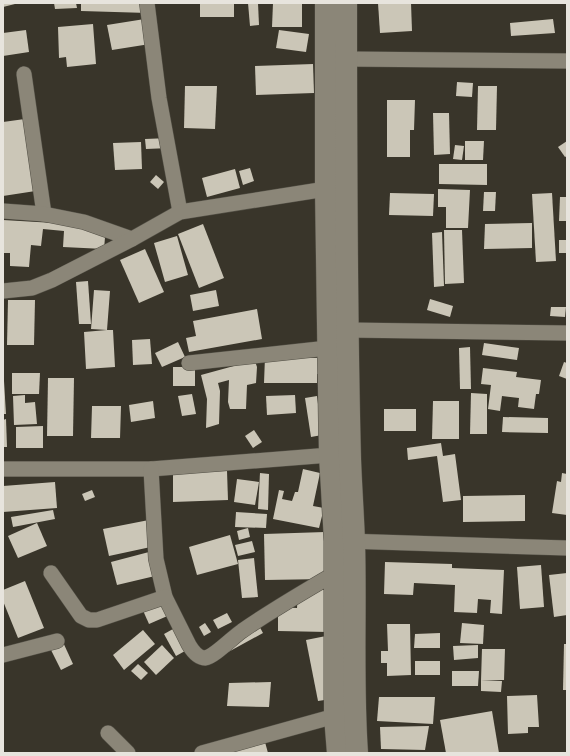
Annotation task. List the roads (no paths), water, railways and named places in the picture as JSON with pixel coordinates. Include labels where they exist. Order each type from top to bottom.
[{"type":"main road","points":[[326,3],[326,189],[330,455],[344,541],[357,753]]},
{"type":"main road","points":[[338,753],[335,716],[334,574],[344,541],[350,460],[346,194],[346,3]]},
{"type":"street","points":[[147,3],[159,98],[180,212]]},
{"type":"street","points":[[346,59],[567,61]]},
{"type":"street","points":[[24,74],[44,214]]},
{"type":"street","points":[[3,291],[32,288],[52,280],[132,239],[180,212],[326,189]]},
{"type":"street","points":[[3,211],[44,214],[84,222],[132,239]]},
{"type":"street","points":[[348,330],[567,333]]},
{"type":"street","points":[[189,363],[328,348]]},
{"type":"street","points":[[3,469],[151,469],[330,455]]},
{"type":"street","points":[[151,469],[156,559],[165,597],[189,645],[193,651],[200,656],[205,658],[213,654],[254,623],[334,574]]},
{"type":"street","points":[[344,541],[567,548]]},
{"type":"street","points":[[51,573],[81,616],[89,620],[97,620],[165,597]]},
{"type":"street","points":[[3,655],[57,641]]},
{"type":"street","points":[[202,753],[335,716]]},
{"type":"street","points":[[108,733],[128,753]]}]
